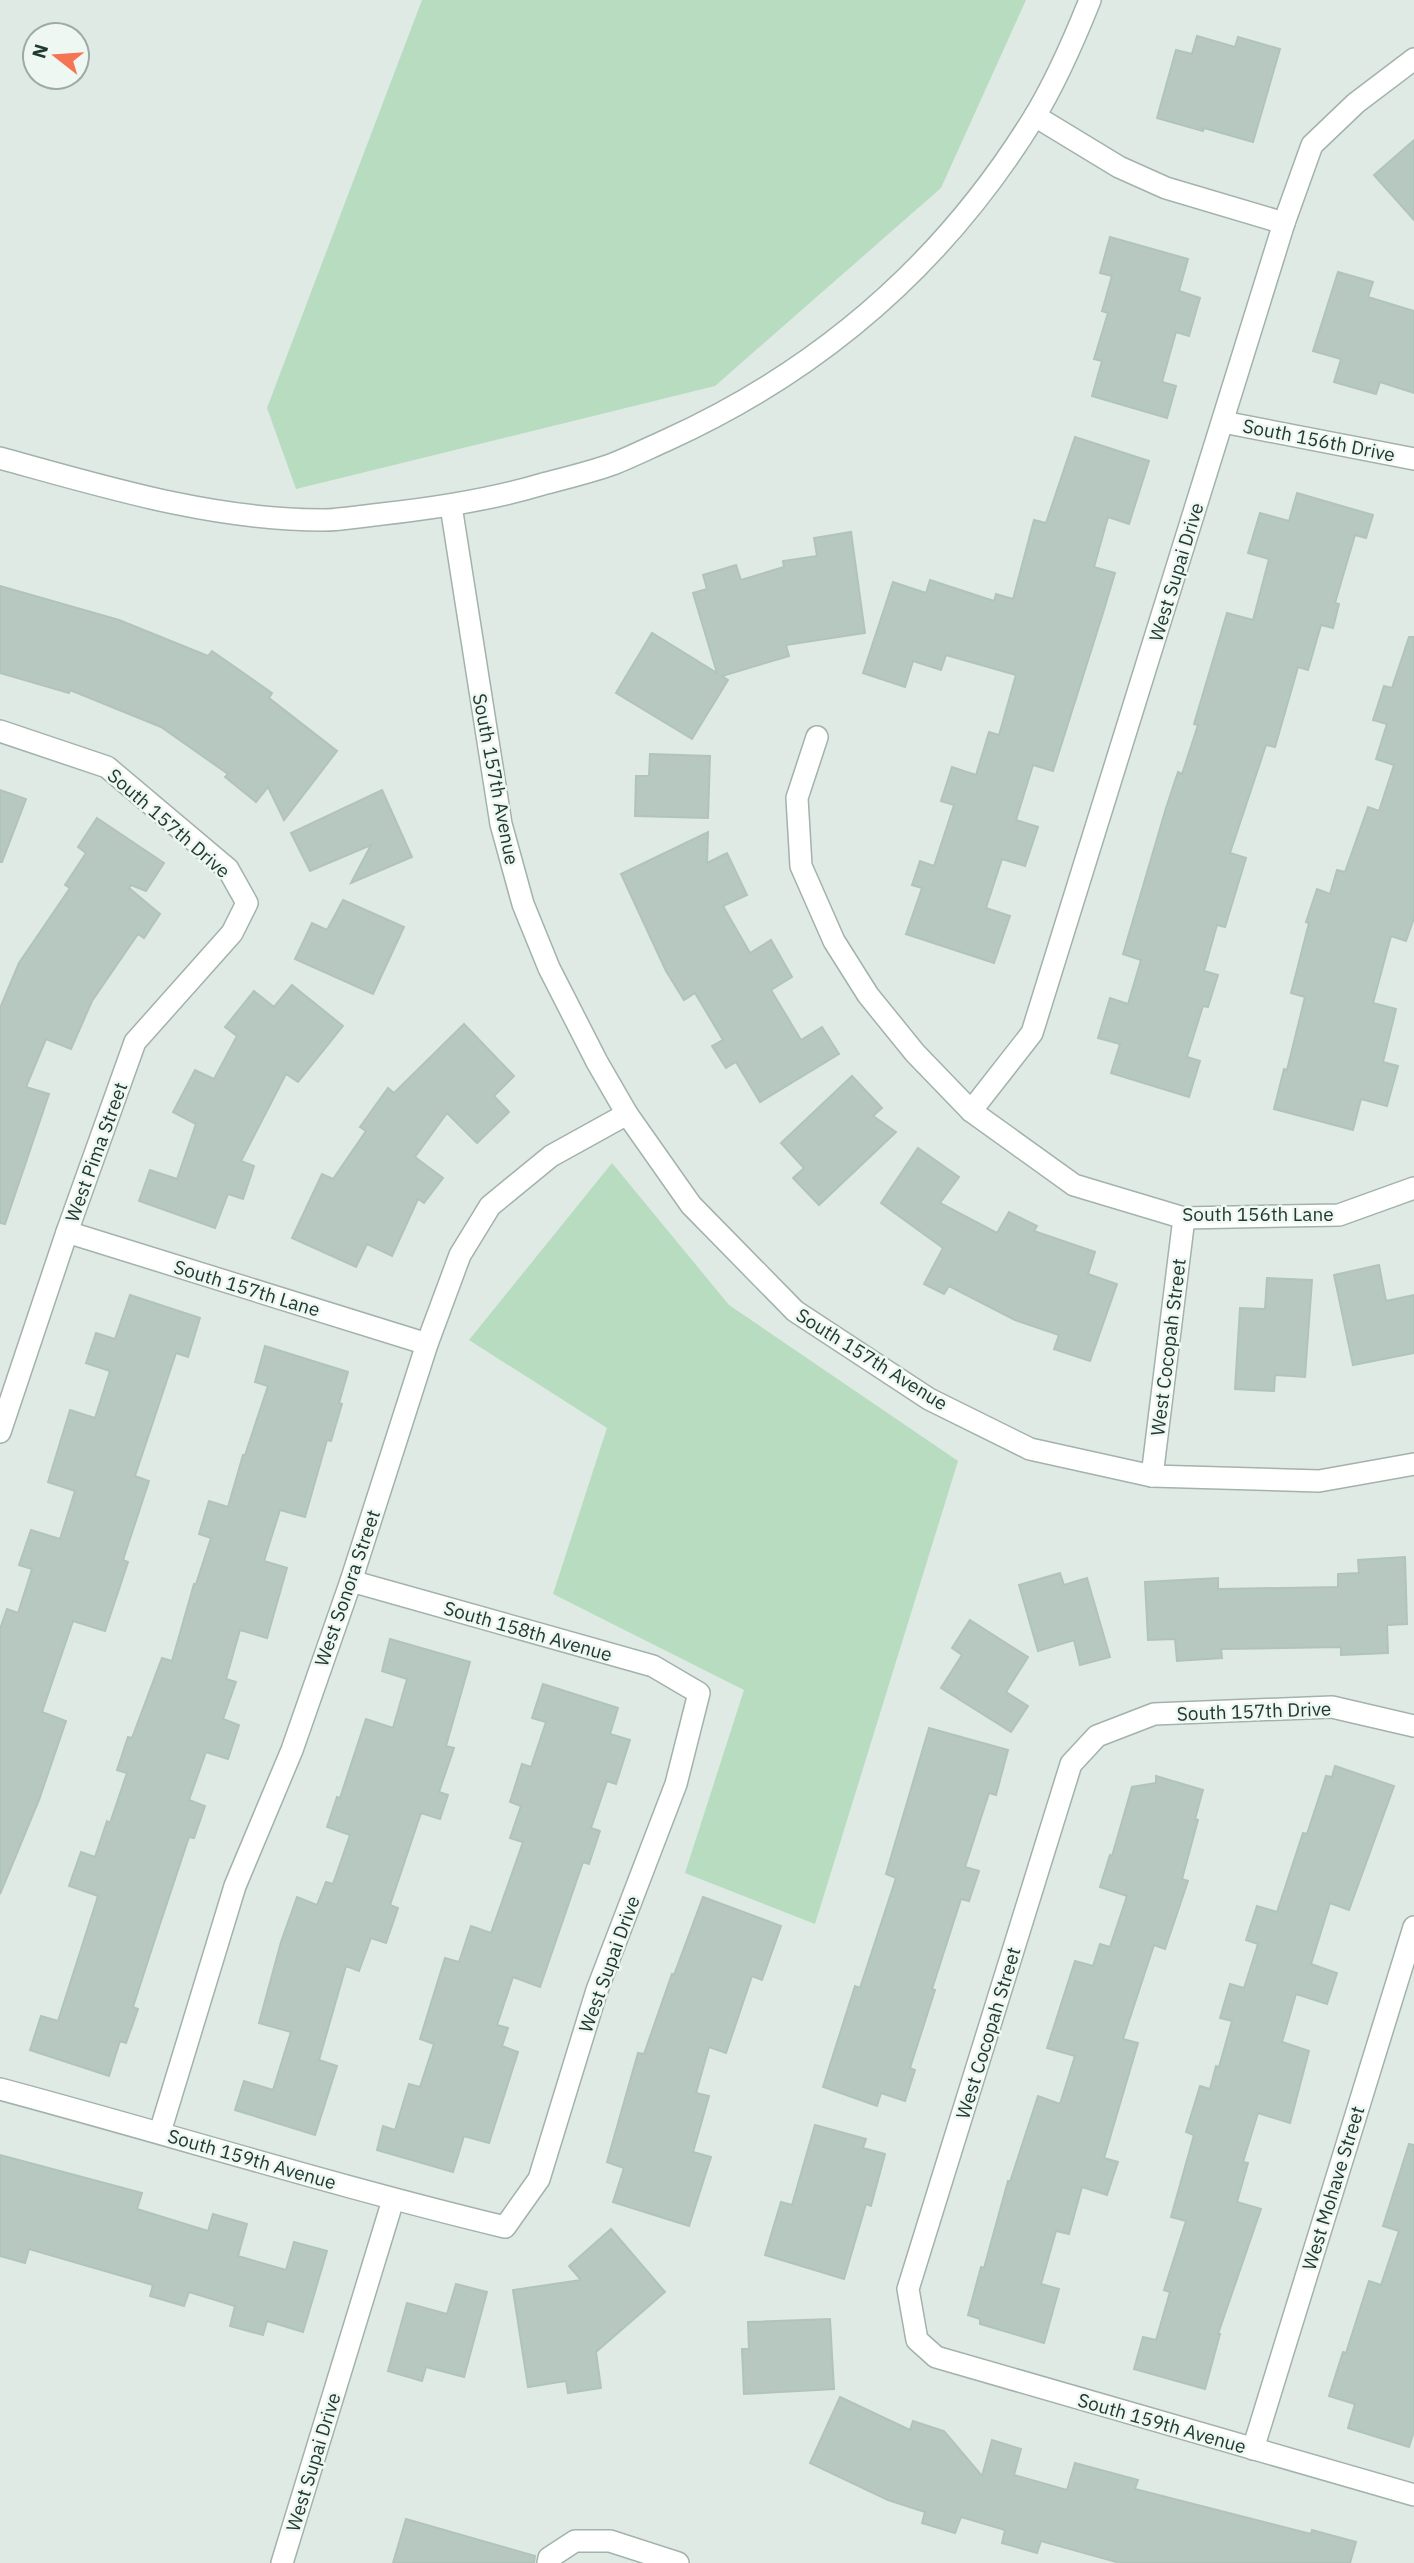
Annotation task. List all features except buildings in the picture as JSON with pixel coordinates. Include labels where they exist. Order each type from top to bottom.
[{"type":"street","points":[[0,458],[138,497],[238,514],[324,520],[451,506],[503,496],[613,464],[713,419],[763,391],[820,352],[892,294],[978,199],[1035,116],[1090,0]]},
{"type":"street","name":"West Supai Drive","points":[[971,1111],[1032,1033],[1284,223],[1312,145],[1356,103],[1414,60]]},
{"type":"street","points":[[1035,116],[1119,167],[1166,188],[1284,223]]},
{"type":"street","name":"South 156th Drive","points":[[1223,422],[1414,459]]},
{"type":"street","name":"South 157th Avenue","points":[[451,506],[501,824],[523,904],[549,968],[627,1114],[691,1205],[795,1311],[929,1399],[1030,1449],[1152,1476],[1319,1480],[1414,1464]]},
{"type":"street","name":"South 157th Drive","points":[[0,731],[107,766],[228,869],[247,903]]},
{"type":"street","name":"South 156th Lane","points":[[817,737],[797,797],[801,866],[834,942],[868,995],[915,1053],[971,1111],[1074,1185],[1184,1219],[1339,1215],[1414,1188]]},
{"type":"street","name":"West Pima Street","points":[[0,1432],[67,1232],[135,1042],[232,933],[247,903]]},
{"type":"street","name":"West Sonora Street","points":[[160,2132],[235,1886],[292,1750],[351,1581],[427,1344],[460,1255],[490,1206],[551,1156],[627,1114]]},
{"type":"street","name":"West Cocopah Street","points":[[1152,1476],[1184,1219]]},
{"type":"street","name":"South 157th Lane","points":[[67,1232],[427,1344]]},
{"type":"street","name":"South 158th Avenue","points":[[351,1581],[653,1666],[699,1693]]},
{"type":"street","name":"West Supai Drive","points":[[505,2227],[539,2179],[597,1990],[676,1784],[699,1693]]},
{"type":"street","name":"South 157th Drive","points":[[1097,1737],[1154,1714],[1332,1707],[1414,1726]]},
{"type":"street","name":"West Cocopah Street","points":[[917,2340],[908,2289],[1071,1764],[1097,1737]]},
{"type":"street","name":"West Mohave Street","points":[[1253,2449],[1414,1927]]},
{"type":"street","name":"South 159th Avenue","points":[[0,2089],[160,2132],[393,2200],[505,2227]]},
{"type":"street","name":"West Supai Drive","points":[[282,2563],[393,2200]]},
{"type":"street","name":"South 159th Avenue","points":[[917,2340],[936,2357],[1414,2495]]},
{"type":"street","points":[[548,2563],[549,2558],[575,2541],[610,2541],[678,2563]]},
{"type":"green space","points":[[422,0],[1026,0],[941,188],[715,386],[296,489],[267,408]]},
{"type":"green space","points":[[612,1163],[729,1305],[958,1461],[815,1924],[685,1873],[744,1690],[553,1594],[607,1428],[469,1340]]}]
